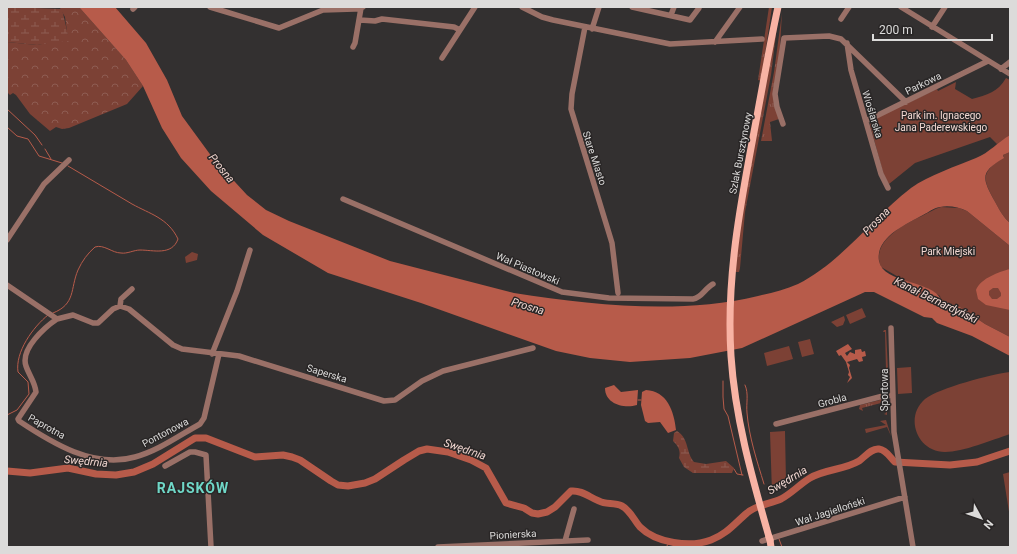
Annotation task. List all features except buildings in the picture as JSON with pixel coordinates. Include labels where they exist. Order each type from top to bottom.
[{"type":"main road","name":"Szlak Bursztynowy","points":[[770,541],[743,441],[732,369],[730,296],[737,225],[772,29],[774,7]]},
{"type":"main road","name":"Szlak Bursztynowy","points":[[772,29],[778,7]]},
{"type":"street","points":[[210,7],[279,28],[323,10],[362,8],[356,43],[353,47]]},
{"type":"street","points":[[442,58],[475,7]]},
{"type":"street","points":[[522,7],[542,17],[658,42],[682,44],[762,39]]},
{"type":"street","points":[[592,29],[599,7]]},
{"type":"street","points":[[632,7],[690,20],[699,8]]},
{"type":"street","points":[[671,16],[674,7]]},
{"type":"street","points":[[841,19],[849,7]]},
{"type":"street","points":[[901,7],[1010,74]]},
{"type":"street","points":[[932,27],[945,7]]},
{"type":"street","points":[[715,42],[738,8]]},
{"type":"street","points":[[360,20],[375,21],[382,19],[454,27],[460,30]]},
{"type":"street","name":"Stare Miasto","points":[[585,27],[572,94],[571,109],[612,243],[618,293]]},
{"type":"street","points":[[783,124],[775,94],[784,38],[834,36],[841,38],[906,102]]},
{"type":"street","name":"Wioślarska","points":[[847,43],[851,70],[881,174],[888,188]]},
{"type":"street","name":"Parkowa","points":[[866,121],[988,61]]},
{"type":"street","points":[[1000,69],[1010,62]]},
{"type":"street","points":[[7,240],[44,184],[68,160]]},
{"type":"street","name":"Wał Piastowski","points":[[343,199],[562,292],[609,298],[693,299],[699,297],[713,284]]},
{"type":"street","points":[[212,354],[237,291],[250,250]]},
{"type":"street","points":[[7,286],[55,318],[73,315],[93,323],[98,323],[113,309],[120,306],[122,299],[132,289]]},
{"type":"street","name":"Saperska","points":[[120,306],[128,309],[177,348],[246,358],[390,401],[399,398],[422,381],[443,371],[533,348]]},
{"type":"street","name":"Paprotna","points":[[55,318],[33,341],[25,357],[26,368],[34,382],[36,392],[19,416],[19,421],[44,437],[79,453],[97,459],[113,460]]},
{"type":"street","name":"Sportowa","points":[[890,328],[893,422],[905,497]]},
{"type":"street","name":"Pontonowa","points":[[113,460],[134,458],[146,453],[202,422],[219,354]]},
{"type":"street","name":"Grobla","points":[[776,424],[883,396],[893,395]]},
{"type":"street","points":[[165,466],[190,452],[197,452],[206,455],[211,547]]},
{"type":"street","points":[[905,497],[913,547]]},
{"type":"street","name":"Wał Jagielloński","points":[[762,541],[905,497]]},
{"type":"street","points":[[567,543],[574,509]]},
{"type":"street","name":"Pionierska","points":[[438,547],[567,543],[588,540]]},
{"type":"green space","points":[[7,7],[62,9],[68,41],[37,45],[7,42]]},
{"type":"green space","points":[[52,7],[79,7],[126,60],[143,86],[127,104],[69,128],[62,129],[56,127],[50,131],[30,114],[16,95],[13,93],[10,95],[7,92],[7,42],[37,45],[68,39],[65,17],[60,8]]},
{"type":"green space","points":[[769,7],[772,7],[761,81],[758,80]]},
{"type":"green space","points":[[779,10],[771,75],[745,212],[740,268],[739,272],[735,272],[737,240]]},
{"type":"green space","points":[[782,13],[779,62],[773,90],[779,119],[770,122],[772,141],[761,141],[774,72]]},
{"type":"green space","name":"Park im. Ignacego Jana Paderewskiego","points":[[1006,78],[1010,80],[1010,135],[997,144],[990,137],[915,163],[889,184],[884,176],[870,125],[872,120],[937,89],[938,91],[956,82],[955,89],[972,99],[996,90]]},
{"type":"green space","points":[[1010,152],[1010,223],[1003,215],[990,192],[987,186],[986,176],[991,167],[1004,157],[1003,155]]},
{"type":"green space","name":"Park Miejski","points":[[941,207],[959,208],[967,211],[1010,246],[1010,337],[985,324],[960,307],[941,300],[940,296],[925,287],[909,283],[881,267],[879,258],[880,250],[884,242],[891,235],[906,224]]},
{"type":"green space","points":[[192,252],[198,254],[197,260],[186,263],[185,257]]},
{"type":"green space","points":[[862,308],[866,317],[850,324],[846,315]]},
{"type":"green space","points":[[844,316],[845,320],[843,325],[837,327],[831,322]]},
{"type":"green space","points":[[884,330],[886,330],[888,370],[886,370]]},
{"type":"green space","points":[[810,339],[814,354],[802,357],[798,342]]},
{"type":"green space","points":[[789,346],[793,359],[767,366],[764,353]]},
{"type":"green space","points":[[911,367],[912,393],[898,394],[897,368]]},
{"type":"green space","points":[[1010,372],[1010,434],[969,448],[945,452],[935,450],[927,446],[921,440],[915,424],[915,415],[919,406],[925,399],[953,386]]},
{"type":"green space","points":[[884,399],[887,400],[887,415],[884,414],[886,413],[884,406],[882,406],[881,403],[862,408],[863,411],[859,409],[860,405]]},
{"type":"green space","points":[[886,420],[891,436],[887,427],[866,433],[865,429],[886,425],[880,421]]},
{"type":"green space","points":[[677,431],[684,438],[691,458],[694,462],[706,464],[726,461],[734,468],[732,473],[693,473],[684,467],[679,458],[679,448],[673,441],[674,433]]},
{"type":"green space","points":[[785,431],[786,482],[772,493],[770,432]]},
{"type":"green space","points":[[1010,472],[1010,518],[1003,474]]},
{"type":"water","points":[[79,7],[115,7],[146,43],[167,80],[182,116],[212,157],[247,195],[266,210],[289,221],[390,261],[514,293],[605,304],[667,307],[728,302],[788,288],[814,275],[829,264],[883,212],[918,183],[981,156],[1010,135],[1010,152],[1003,155],[1004,158],[991,167],[987,172],[986,181],[987,186],[1001,213],[1010,223],[1010,246],[967,211],[961,208],[943,206],[933,209],[901,227],[887,238],[879,253],[879,261],[889,274],[929,289],[941,300],[960,307],[985,324],[1010,337],[1010,356],[972,336],[937,323],[932,318],[924,317],[874,292],[865,292],[742,348],[690,358],[630,362],[590,358],[556,351],[421,303],[328,273],[263,235],[211,191],[181,158],[162,128],[143,86],[126,60]]},
{"type":"water","points":[[1010,269],[1010,310],[986,305],[978,299],[976,290],[982,282],[996,274]],"holes":[[[993,288],[998,288],[1001,296],[997,299],[992,299],[989,295],[989,291]]]},
{"type":"water","points":[[848,344],[852,349],[845,353],[847,356],[850,352],[855,354],[855,350],[861,349],[862,352],[865,351],[866,356],[862,357],[863,361],[859,362],[857,359],[847,362],[850,365],[849,368],[852,378],[847,383],[850,377],[848,375],[849,372],[846,362],[836,351]]},
{"type":"water","points":[[614,385],[621,392],[638,390],[637,405],[621,406],[608,398],[605,388]]},
{"type":"water","points":[[646,390],[659,394],[668,403],[676,430],[668,433],[660,422],[648,423],[645,421],[641,405],[642,392]]},
{"type":"waterway","points":[[7,109],[35,135],[42,145]]},
{"type":"waterway","points":[[7,127],[17,136],[28,139],[39,156],[62,163]]},
{"type":"waterway","points":[[45,149],[51,159]]},
{"type":"waterway","points":[[53,313],[65,305],[69,300],[80,267],[85,257],[95,247],[102,247],[118,253],[140,250],[162,251],[171,248],[178,239],[169,226],[158,217],[132,204],[68,166]]},
{"type":"waterway","points":[[7,415],[17,410],[29,394],[28,382],[18,372],[19,356],[26,340],[42,320],[48,315]]},
{"type":"waterway","points":[[723,381],[724,409],[728,416],[742,475]]},
{"type":"waterway","points":[[745,385],[747,392],[747,413],[750,431],[764,484]]},
{"type":"waterway","name":"Swędrnia","points":[[7,471],[30,473],[68,468],[96,474],[116,475],[134,472],[153,464],[195,438],[206,438],[255,457],[283,455],[292,457],[300,460],[338,485],[348,486],[365,483],[375,479],[419,451],[427,449],[448,452],[471,460],[486,468],[506,503],[524,508],[532,513],[538,514],[547,512],[555,507],[571,491],[575,491],[602,502],[622,506],[630,513],[640,527],[655,537],[684,544],[693,544],[717,538],[751,510],[781,499],[806,480],[816,475],[853,464],[876,449],[884,451],[895,462],[950,465],[977,462],[1010,451]]},
{"type":"waterway","points":[[734,469],[737,474],[743,475]]},
{"type":"waterway","points":[[779,539],[782,547]]},
{"type":"waterway","name":"Swędrnia","points":[[666,547],[670,542]]},
{"type":"district","name":"RAJSKÓW","points":[[193,488]]},
{"type":"water label","name":"Prosna","points":[[222,168]]},
{"type":"water label","name":"Prosna","points":[[876,221]]},
{"type":"water label","name":"Kanał Bernardyński","points":[[936,300]]},
{"type":"water label","name":"Prosna","points":[[528,306]]}]
